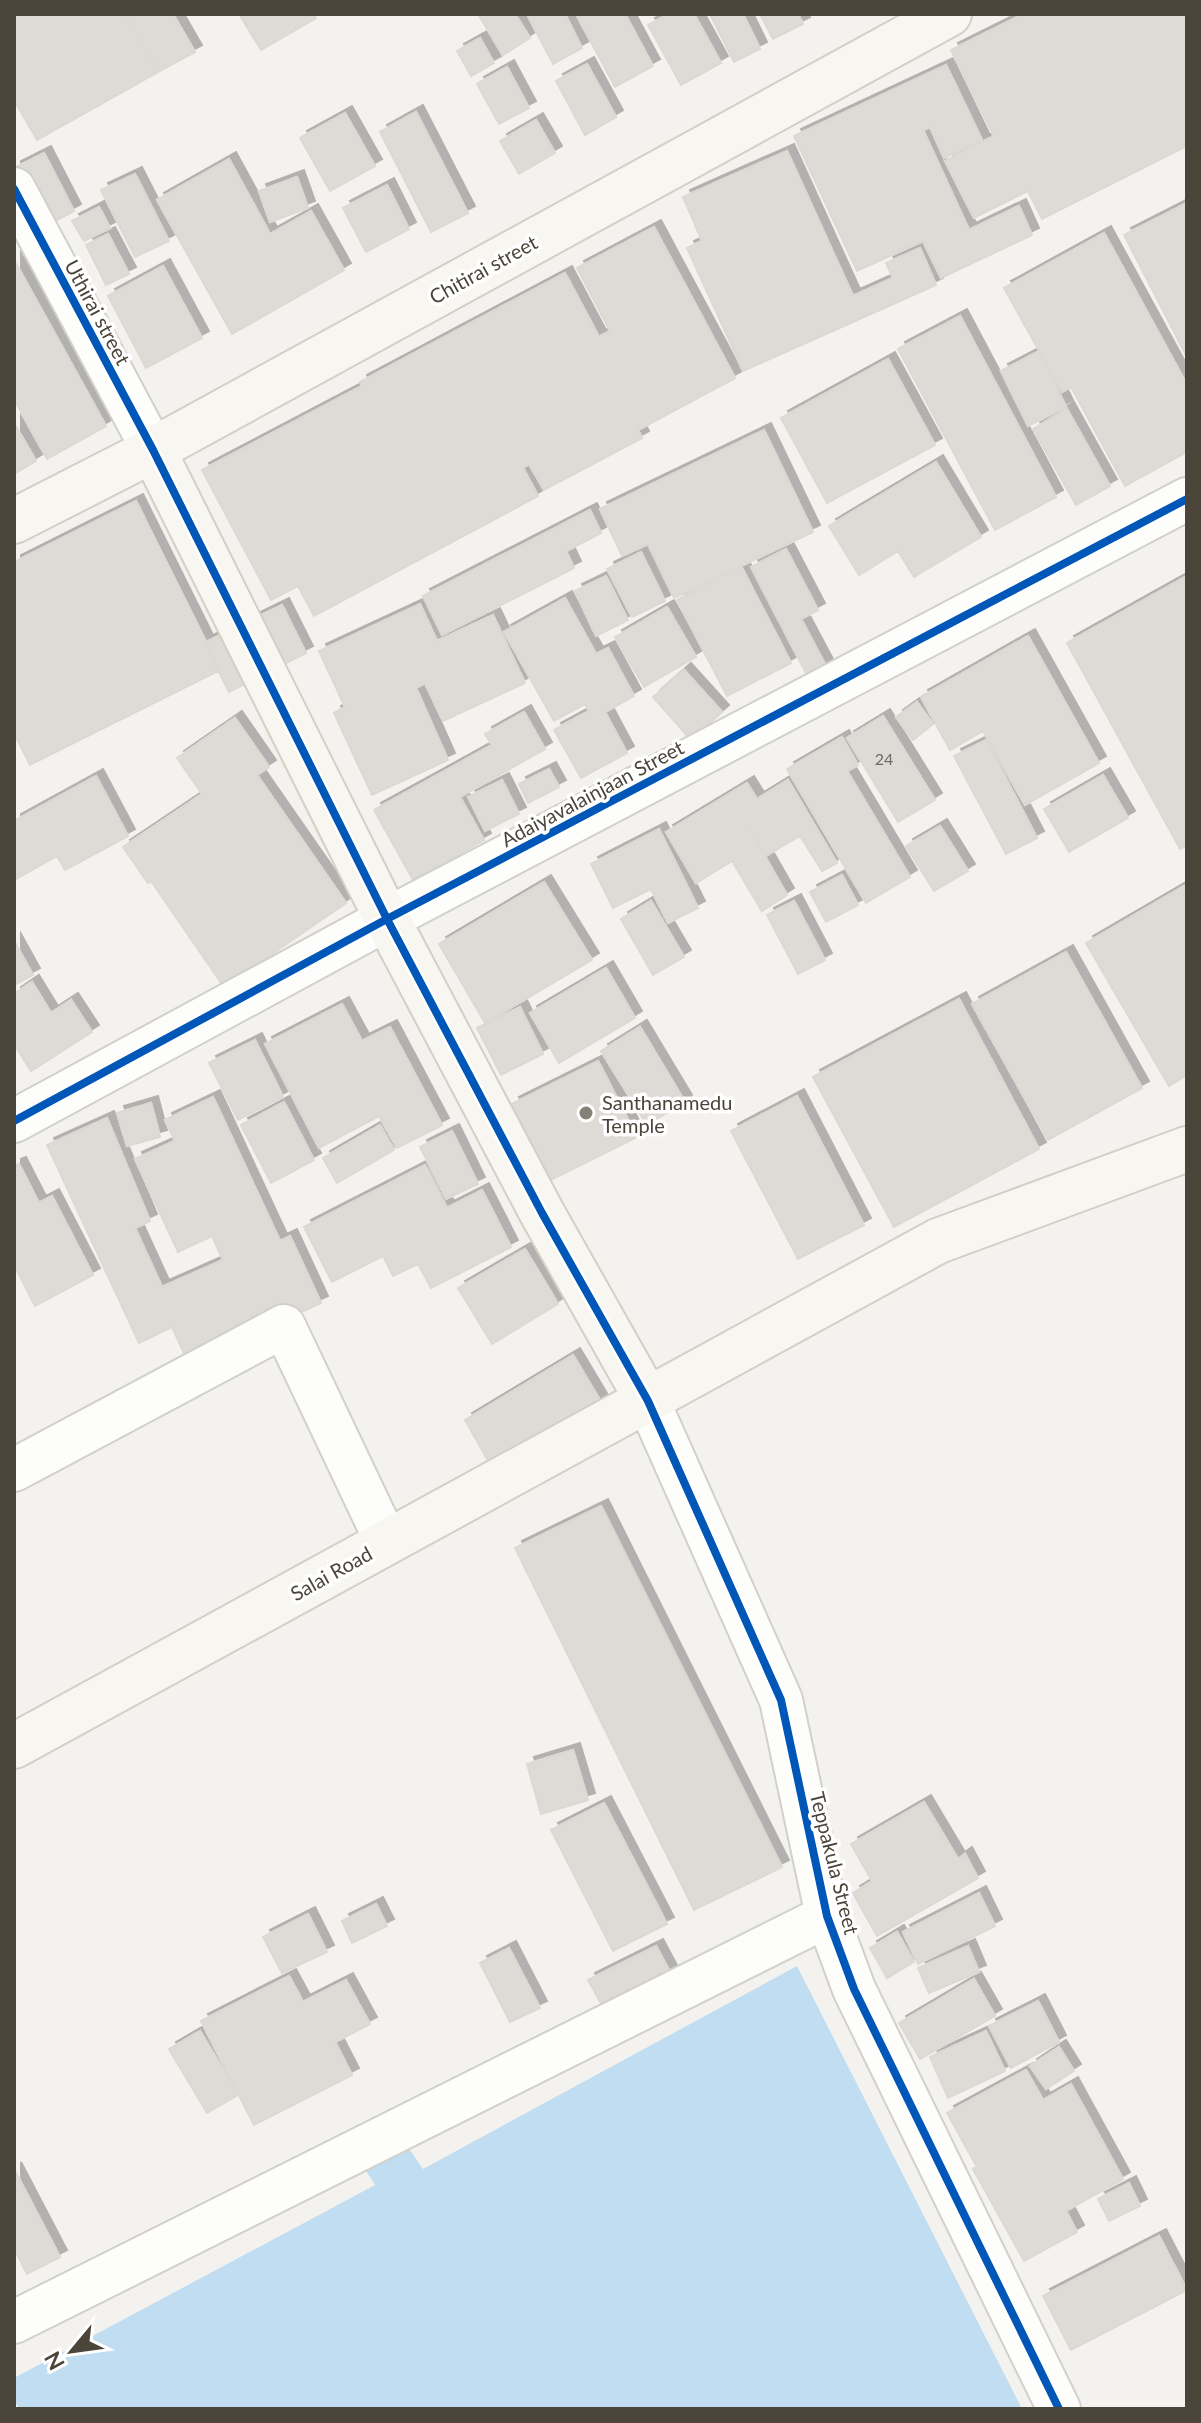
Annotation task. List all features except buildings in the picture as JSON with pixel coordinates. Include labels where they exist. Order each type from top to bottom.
[{"type":"street","name":"Chitirai street","points":[[14,521],[153,450],[949,14]]},
{"type":"street","name":"Uthirai street","points":[[14,189],[153,450]]},
{"type":"street","points":[[153,450],[387,919],[542,1213],[648,1401]]},
{"type":"street","name":"Adaiyavalainjaan Street","points":[[14,1121],[387,919],[1187,499]]},
{"type":"street","name":"Salai Road","points":[[14,1746],[938,1241],[1187,1149]]},
{"type":"street","points":[[14,1470],[284,1326],[387,1543]]},
{"type":"street","name":"Teppakula Street","points":[[648,1401],[781,1700],[827,1916],[854,1989],[1059,2409]]},
{"type":"street","points":[[14,2322],[827,1916]]},
{"type":"water","points":[[797,1966],[1022,2409],[19,2409],[14,2399],[14,2378],[375,2185],[361,2163],[403,2140],[423,2169]]},
{"type":"cycle path","points":[[14,189],[153,450],[387,919],[542,1213],[648,1401],[781,1700],[827,1916],[854,1989],[1059,2409]]},
{"type":"cycle path","points":[[14,1121],[387,919],[1187,499]]},
{"type":"place","name":"Santhanamedu Temple","points":[[586,1113]]}]
